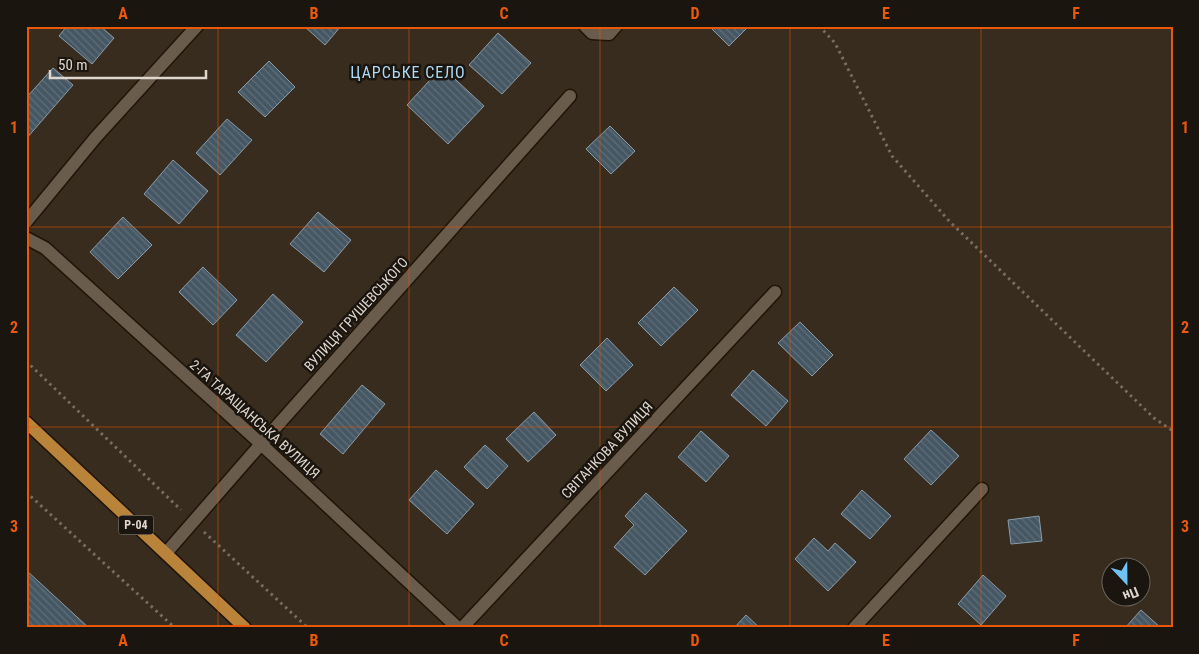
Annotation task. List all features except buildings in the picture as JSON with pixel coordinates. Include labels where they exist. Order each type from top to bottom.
[{"type":"main road","name":"Р-04","points":[[26,422],[245,628]]},
{"type":"street","points":[[26,222],[96,137],[197,26]]},
{"type":"street","points":[[585,26],[592,33],[609,34],[616,26]]},
{"type":"street","name":"ВУЛИЦЯ ГРУШЕВСЬКОГО","points":[[166,553],[570,96]]},
{"type":"street","name":"2-ГА ТАРАЩАНСЬКА ВУЛИЦЯ","points":[[26,238],[45,248],[460,628]]},
{"type":"street","name":"СВІТАНКОВА ВУЛИЦЯ","points":[[460,628],[774,292]]},
{"type":"street","points":[[854,628],[982,489]]},
{"type":"path","points":[[819,26],[835,43],[892,156],[950,222],[1154,418],[1173,431]]},
{"type":"path","points":[[26,361],[227,555],[308,628]]},
{"type":"path","points":[[26,492],[175,628]]},
{"type":"district","name":"ЦАРСЬКЕ СЕЛО","points":[[408,72]]}]
